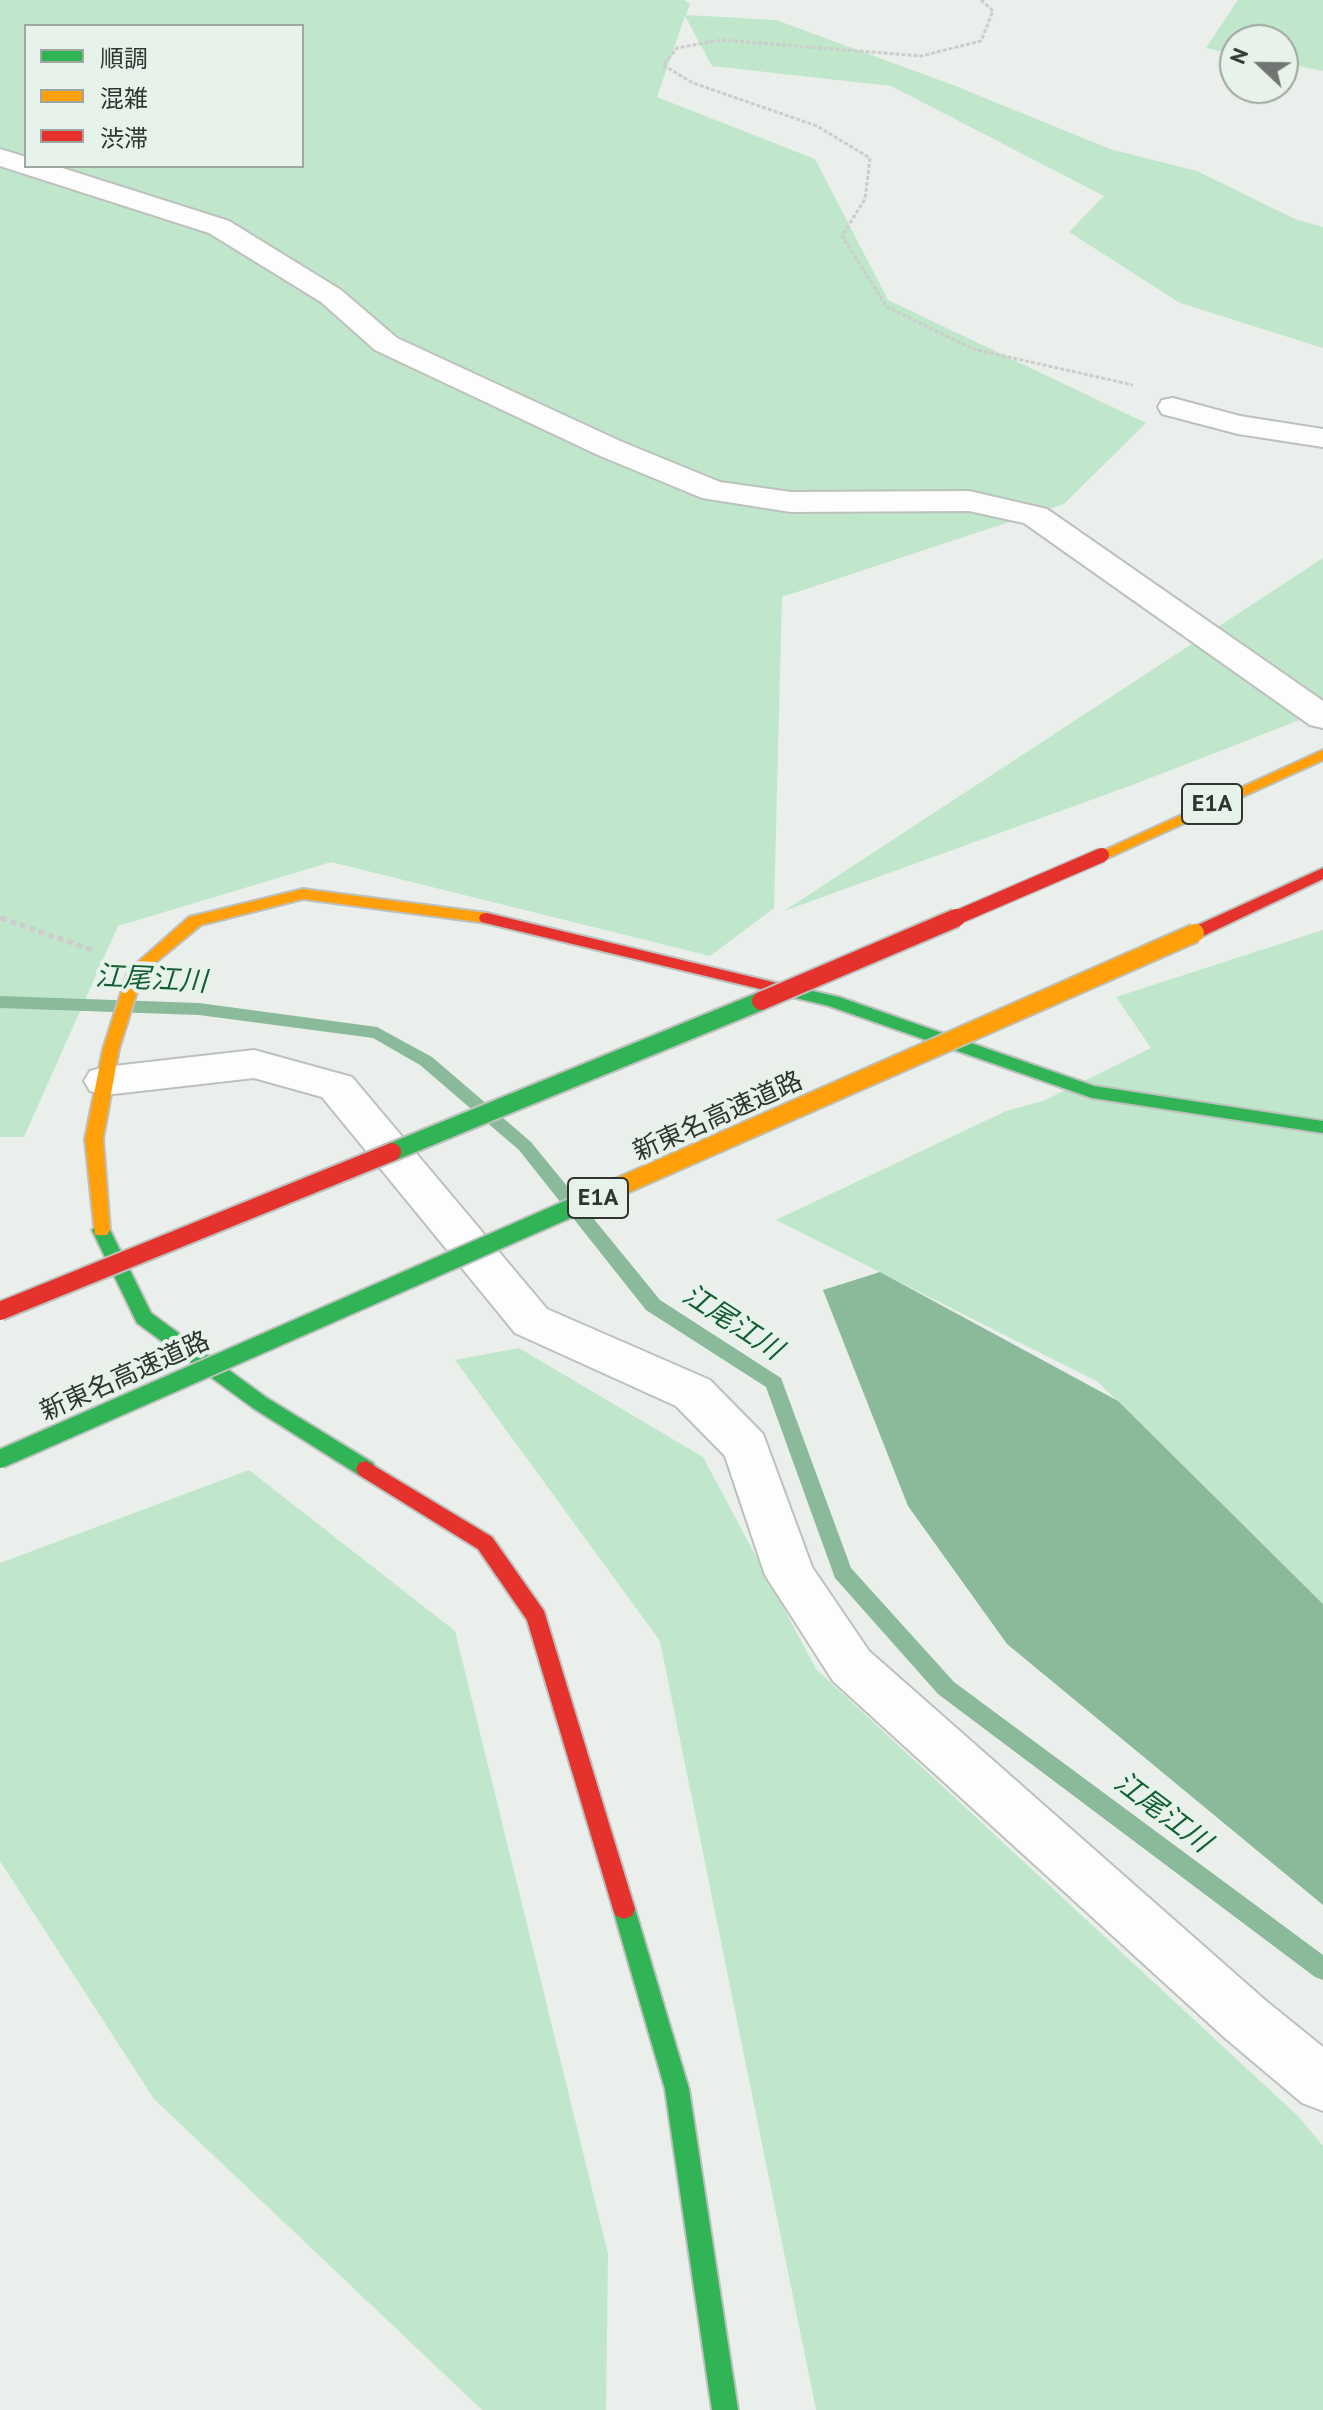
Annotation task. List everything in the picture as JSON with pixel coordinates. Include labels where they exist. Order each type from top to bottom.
[{"type":"main road","name":"E1A","points":[[0,1311],[690,1031],[1102,855],[1323,754]]},
{"type":"main road","name":"新東名高速道路","points":[[0,1459],[1195,933],[1323,873]]},
{"type":"main road","points":[[725,2410],[677,2089],[537,1617],[485,1543],[260,1403],[144,1318],[101,1234],[94,1139],[111,1049],[136,971],[195,921],[303,894],[473,915],[833,1001],[1092,1092],[1323,1127]]},
{"type":"street","points":[[0,157],[24,165]]},
{"type":"street","points":[[34,168],[219,227],[331,296],[386,344],[609,448],[713,491],[791,502],[969,501],[1035,516],[1323,717]]},
{"type":"street","points":[[1173,407],[1238,425],[1323,438]]},
{"type":"street","points":[[105,1081],[254,1064],[337,1087],[531,1321],[693,1393],[746,1447],[790,1575],[851,1666],[1245,2019],[1323,2083]]},
{"type":"path","points":[[981,0],[993,11],[981,41],[921,56],[721,40],[677,48],[663,65],[693,83],[817,126],[870,158],[865,199],[842,236],[887,307],[973,349],[1130,383],[1173,407]]},
{"type":"path","points":[[0,917],[71,940],[136,971]]},
{"type":"shaded area","points":[[0,0],[684,0],[690,4],[686,15],[776,20],[953,85],[1110,149],[1197,171],[1295,219],[1323,227],[1323,348],[1180,303],[1069,232],[1104,196],[891,86],[712,66],[685,16],[657,97],[815,159],[888,300],[1146,423],[1064,504],[782,597],[774,908],[710,956],[331,862],[118,926],[24,1137],[0,1137]]},
{"type":"shaded area","points":[[1238,0],[1323,0],[1323,71],[1299,66],[1299,24],[1222,24]]},
{"type":"shaded area","points":[[1219,28],[1219,51],[1206,48]]},
{"type":"shaded area","points":[[1323,558],[1323,711],[1135,784],[784,911]]},
{"type":"shaded area","points":[[1323,930],[1323,1604],[1098,1382],[776,1220],[1006,1111],[1043,1101],[1151,1048],[1116,997]]},
{"type":"shaded area","points":[[880,1272],[1118,1401],[1323,1604],[1323,1905],[1007,1644],[908,1506],[823,1290]]},
{"type":"shaded area","points":[[519,1348],[703,1457],[816,1669],[1299,2117],[1323,2146],[1323,2410],[816,2410],[660,1641],[455,1360]]},
{"type":"shaded area","points":[[249,1470],[455,1631],[608,2254],[606,2410],[482,2410],[154,2099],[0,1861],[0,1563]]},
{"type":"waterway","name":"江尾江川","points":[[0,1002],[199,1009],[377,1033],[426,1061],[525,1146],[653,1305],[774,1383],[842,1572],[946,1688],[1323,1969]]},
{"type":"traffic: fast","points":[[781,989],[833,1001],[1092,1092],[1323,1127]]},
{"type":"traffic: fast","points":[[392,1152],[761,1001]]},
{"type":"traffic: fast","points":[[0,1459],[605,1193]]},
{"type":"traffic: fast","points":[[101,1230],[144,1318],[260,1403],[366,1469]]},
{"type":"traffic: fast","points":[[624,1909],[677,2089],[725,2410]]},
{"type":"traffic: slow","points":[[1102,855],[1323,754]]},
{"type":"traffic: slow","points":[[101,1230],[94,1139],[111,1049],[136,971],[195,921],[303,894],[487,918]]},
{"type":"traffic: slow","points":[[605,1193],[1195,933]]},
{"type":"traffic: jam","points":[[761,1001],[1102,855]]},
{"type":"traffic: jam","points":[[1195,933],[1323,873]]},
{"type":"traffic: jam","points":[[487,918],[781,989]]},
{"type":"traffic: jam","points":[[0,1311],[392,1152]]},
{"type":"traffic: jam","points":[[366,1469],[485,1543],[537,1617],[624,1909]]}]
